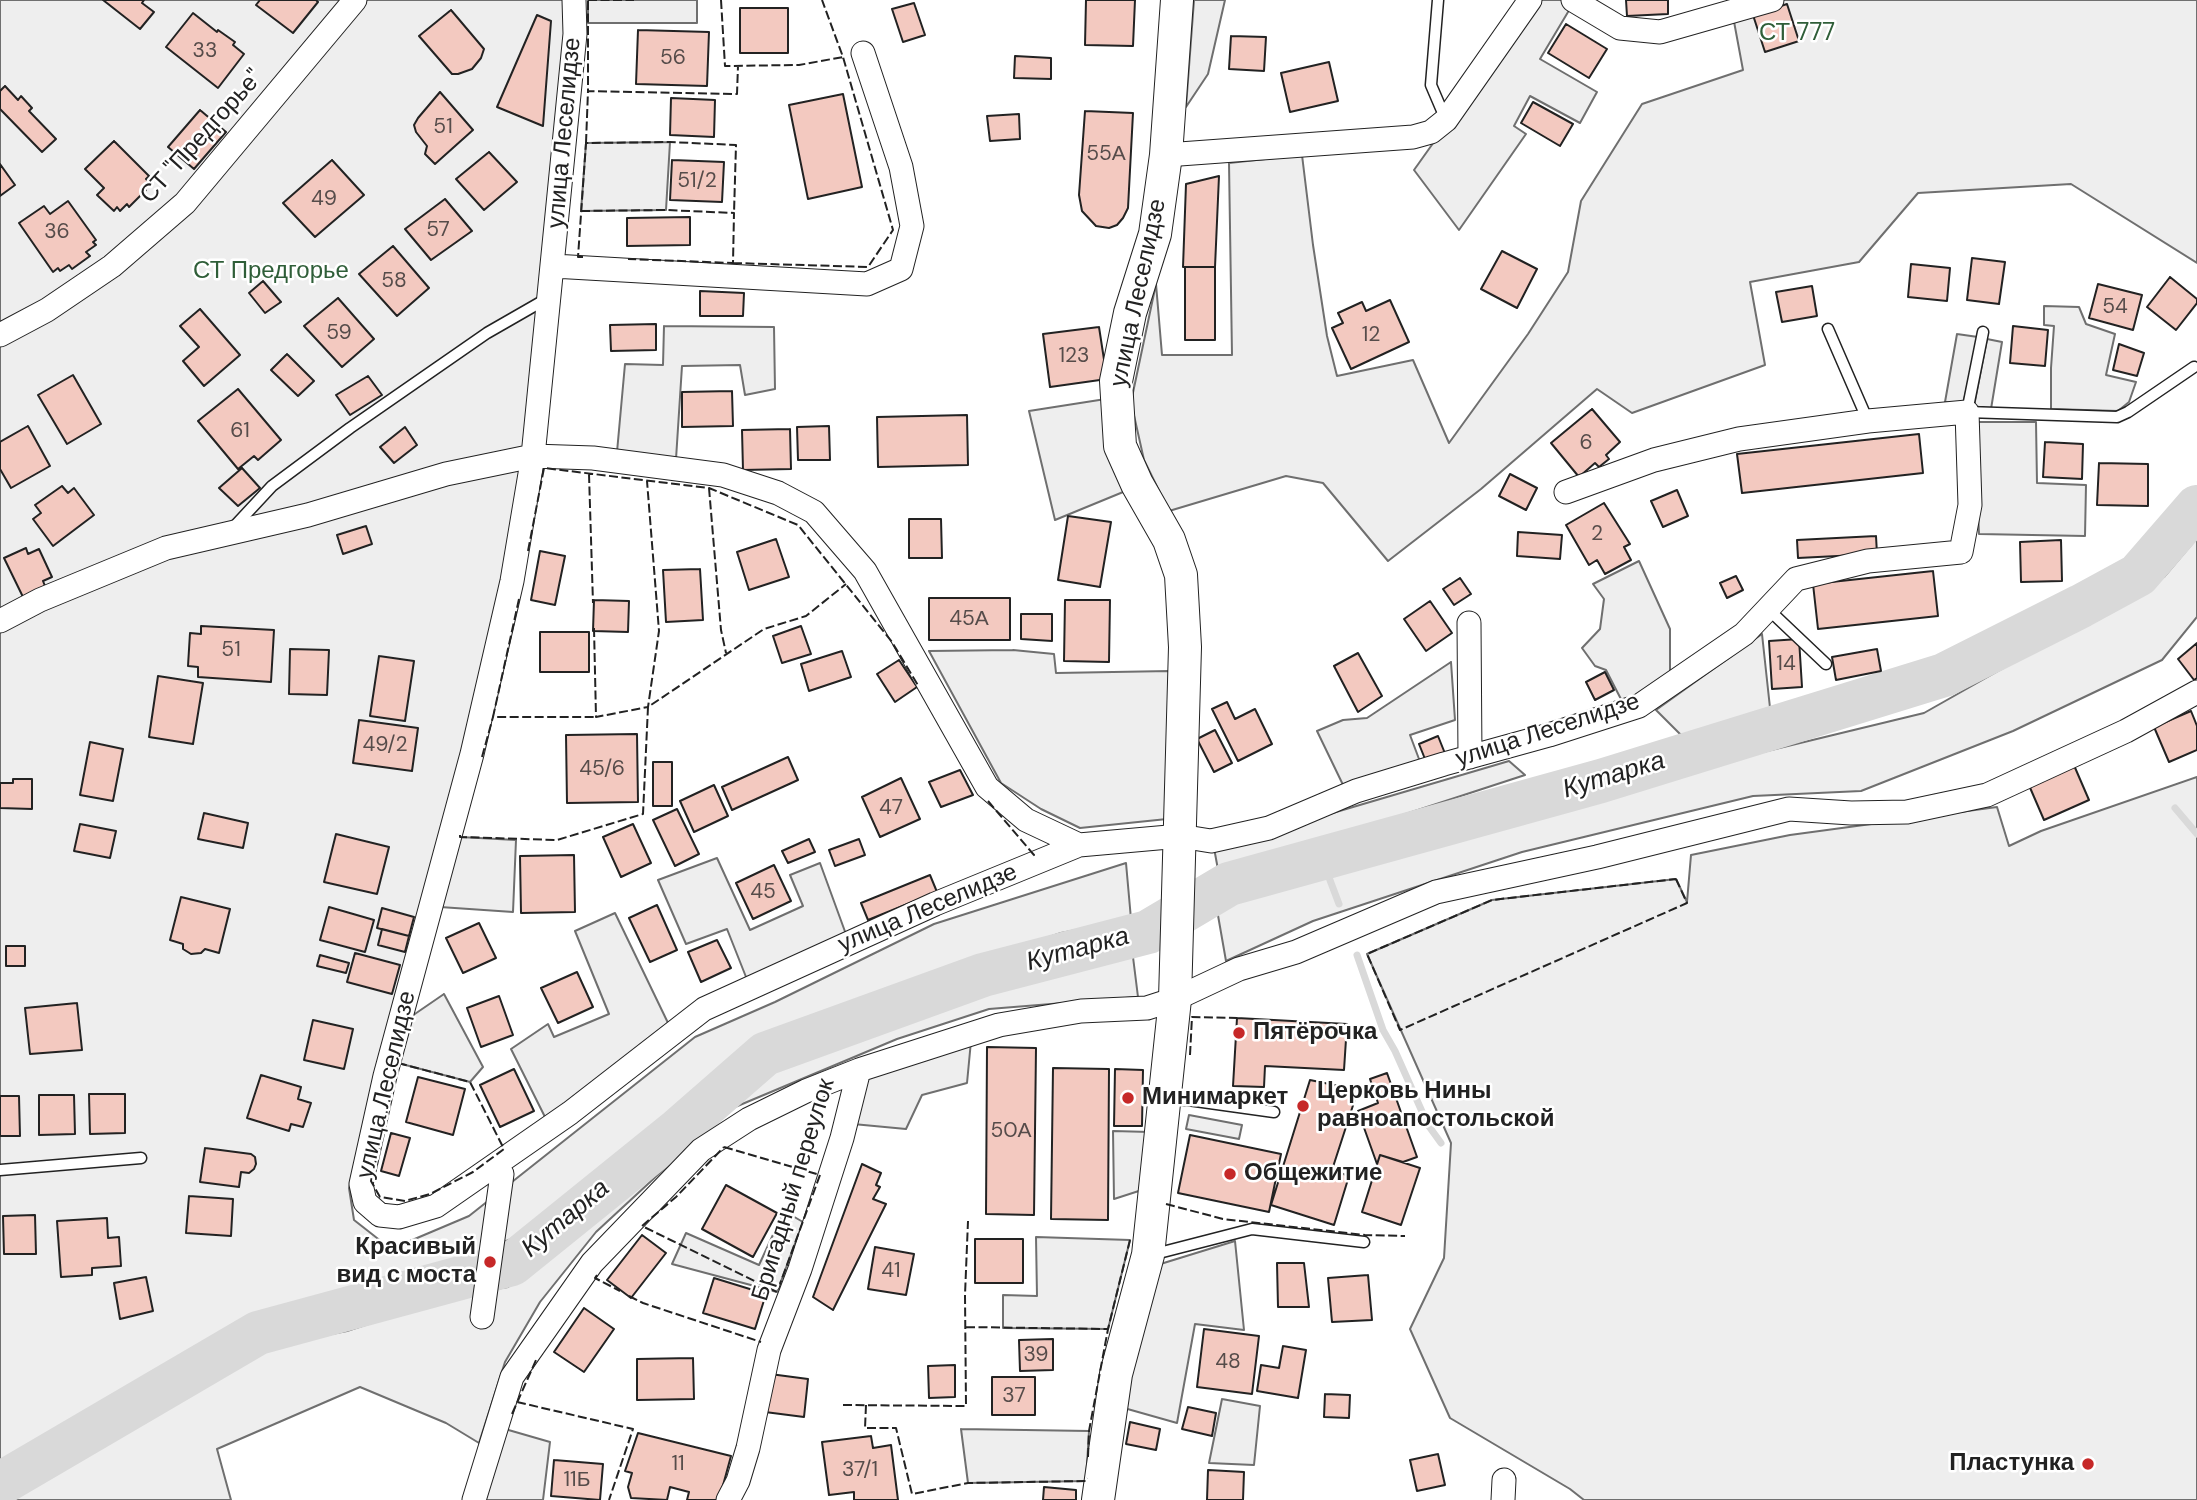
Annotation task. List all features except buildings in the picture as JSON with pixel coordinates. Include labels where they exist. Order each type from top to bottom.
[{"type":"street","name":"СТ \"Предгорье\"","points":[[0,335],[47,310],[112,266],[185,203],[355,0]]},
{"type":"street","name":"улица Леселидзе","points":[[575,0],[575,34],[533,456],[512,581],[475,740],[385,1076],[361,1184],[365,1202],[380,1215],[399,1217],[436,1206],[570,1113],[704,1009],[935,904],[1079,845],[1179,850],[1269,828],[1356,791],[1639,706],[1744,634],[1796,579],[1868,561],[1961,552],[1970,505],[1967,411]]},
{"type":"street","name":"улица Леселидзе","points":[[1177,0],[1166,155],[1155,234],[1130,313],[1116,382],[1120,446],[1137,484],[1169,540],[1181,575],[1185,647],[1179,850]]},
{"type":"street","points":[[1166,155],[1413,137],[1431,132],[1446,120],[1530,0]]},
{"type":"street","points":[[1573,0],[1620,28],[1660,32],[1772,0]]},
{"type":"street","points":[[553,266],[867,284],[901,269],[912,226],[901,167],[863,52]]},
{"type":"street","points":[[1566,492],[1654,460],[1740,439],[1868,421],[1967,411]]},
{"type":"street","points":[[0,621],[40,600],[166,548],[308,515],[446,474],[533,456],[593,458],[723,475],[778,493],[814,512],[865,571],[988,787],[1026,820],[1079,845]]},
{"type":"street","points":[[1469,624],[1470,757]]},
{"type":"street","points":[[859,1070],[999,1025],[1081,1011],[1147,1008],[1176,988],[1296,952],[1436,892],[1597,857],[1789,809],[1851,813],[1907,812],[1987,795],[2126,731],[2197,692]]},
{"type":"street","points":[[1098,1500],[1116,1374],[1148,1255],[1176,988],[1179,850]]},
{"type":"street","name":"Бригадный переулок","points":[[474,1500],[512,1377],[592,1263],[701,1150],[749,1119],[806,1091],[859,1070]]},
{"type":"street","name":"Бригадный переулок","points":[[728,1500],[738,1481],[748,1448],[769,1350],[800,1269],[842,1138],[859,1070]]},
{"type":"street","points":[[482,1317],[502,1174]]},
{"type":"lane","points":[[1438,0],[1431,85],[1446,120]]},
{"type":"lane","points":[[228,534],[272,486],[350,428],[487,333],[550,297]]},
{"type":"lane","points":[[1828,329],[1868,421]]},
{"type":"lane","points":[[1983,332],[1967,411],[2117,417],[2194,368]]},
{"type":"lane","points":[[1768,609],[1826,664]]},
{"type":"lane","points":[[1165,1099],[1274,1112]]},
{"type":"lane","points":[[0,1170],[141,1158]]},
{"type":"lane","points":[[1148,1255],[1252,1229],[1364,1242]]},
{"type":"green space","name":"СТ Предгорье","points":[[0,0],[566,0],[566,29],[540,313],[506,578],[466,754],[349,1188],[354,1220],[391,1249],[469,1216],[695,1037],[775,1002],[934,924],[1126,863],[1131,919],[1061,933],[793,1023],[728,1067],[516,1237],[465,1258],[260,1324],[0,1466]]},
{"type":"green space","points":[[588,0],[697,0],[697,23],[588,23]]},
{"type":"green space","points":[[1194,0],[1225,0],[1208,74],[1186,107]]},
{"type":"green space","points":[[1535,0],[1562,0],[1571,7],[1540,59],[1597,92],[1580,123],[1530,96],[1514,126],[1526,134],[1459,230],[1414,170]]},
{"type":"green space","name":"СТ 777","points":[[1730,0],[2197,0],[2197,263],[2071,184],[1918,193],[1859,262],[1750,282],[1765,365],[1632,413],[1597,389],[1481,489],[1388,561],[1323,483],[1286,476],[1169,511],[1144,460],[1131,402],[1156,284],[1162,355],[1232,355],[1229,163],[1302,155],[1327,336],[1337,376],[1413,360],[1449,443],[1528,334],[1568,272],[1581,201],[1642,104],[1743,70]]},
{"type":"green space","points":[[670,142],[666,210],[581,211],[586,143]]},
{"type":"green space","points":[[2044,306],[2079,307],[2086,324],[2115,334],[2106,375],[2136,382],[2129,402],[2118,411],[2051,409],[2054,326],[2044,325]]},
{"type":"green space","points":[[664,326],[774,327],[775,389],[745,395],[740,365],[682,366],[676,459],[617,452],[625,364],[663,365]]},
{"type":"green space","points":[[1957,334],[1978,337],[1963,405],[1945,402]]},
{"type":"green space","points":[[1987,339],[2002,342],[1991,409],[1974,406]]},
{"type":"green space","points":[[1112,398],[1128,490],[1055,520],[1029,411]]},
{"type":"green space","points":[[1974,422],[2036,422],[2037,483],[2086,485],[2085,536],[1979,534]]},
{"type":"green space","points":[[2197,538],[2197,617],[2162,660],[2013,731],[1861,791],[1753,796],[1522,852],[1313,921],[1226,961],[1216,904],[1244,893],[1730,760],[1924,713],[2164,577]]},
{"type":"green space","points":[[1639,561],[1670,629],[1670,675],[1624,705],[1606,670],[1595,666],[1582,648],[1600,629],[1604,599],[1593,584]]},
{"type":"green space","points":[[1762,634],[1771,717],[1688,742],[1656,710]]},
{"type":"green space","points":[[1013,650],[1054,654],[1056,673],[1170,671],[1167,819],[1080,828],[1041,809],[1001,783],[929,651]]},
{"type":"green space","points":[[1451,662],[1455,720],[1410,735],[1422,767],[1345,789],[1317,731],[1343,720],[1367,718]]},
{"type":"green space","points":[[1509,761],[1525,775],[1219,875],[1214,848]]},
{"type":"green space","points":[[2197,777],[2197,1500],[1584,1500],[1450,1418],[1410,1329],[1444,1258],[1451,1143],[1367,954],[1492,900],[1676,879],[1687,902],[1691,855],[1790,835],[1997,807],[2009,846],[2041,831]]},
{"type":"green space","points":[[460,837],[516,840],[513,912],[440,907]]},
{"type":"green space","points":[[717,858],[750,930],[803,906],[790,875],[820,863],[847,937],[748,982],[727,929],[686,944],[658,880]]},
{"type":"green space","points":[[615,913],[669,1025],[546,1119],[511,1049],[548,1024],[554,1037],[609,1014],[575,931]]},
{"type":"green space","points":[[1132,949],[1138,997],[989,1009],[897,1039],[728,1110],[596,1232],[540,1302],[505,1362],[479,1443],[446,1423],[360,1387],[217,1449],[231,1500],[2,1500],[261,1348],[347,1331],[454,1296],[508,1287],[551,1246],[765,1062],[981,988]]},
{"type":"green space","points":[[444,994],[483,1067],[470,1082],[398,1063],[409,1018]]},
{"type":"green space","points":[[971,1041],[967,1083],[922,1095],[906,1129],[853,1124],[866,1074]]},
{"type":"green space","points":[[1189,1115],[1242,1125],[1239,1139],[1186,1129]]},
{"type":"green space","points":[[1113,1131],[1150,1132],[1145,1189],[1114,1199]]},
{"type":"green space","points":[[784,1211],[803,1222],[777,1292],[672,1264],[686,1233],[759,1265]]},
{"type":"green space","points":[[1036,1237],[1130,1240],[1108,1329],[1003,1328],[1003,1295],[1037,1296]]},
{"type":"green space","points":[[1235,1241],[1244,1330],[1195,1324],[1177,1423],[1124,1408],[1154,1266]]},
{"type":"green space","points":[[1222,1399],[1260,1406],[1254,1465],[1209,1463]]},
{"type":"green space","points":[[505,1429],[550,1442],[543,1500],[483,1500]]},
{"type":"green space","points":[[961,1429],[1089,1431],[1086,1481],[968,1483]]},
{"type":"waterway","name":"Кутарка","points":[[0,1484],[258,1333],[512,1264],[678,1130],[765,1054],[983,975],[1148,932],[1229,884],[1601,781],[1944,675],[2138,575],[2197,507]]},
{"type":"waterway","points":[[2175,808],[2197,834]]},
{"type":"waterway","points":[[1322,859],[1339,904]]},
{"type":"waterway","points":[[1357,955],[1383,1030],[1428,1125],[1441,1143]]},
{"type":"fence","points":[[588,0],[634,0]]},
{"type":"fence","points":[[721,0],[725,66],[799,65],[843,57],[822,0]]},
{"type":"fence","points":[[588,1],[588,91],[737,94],[738,66]]},
{"type":"fence","points":[[733,263],[868,267],[893,230],[843,57]]},
{"type":"fence","points":[[586,143],[588,91]]},
{"type":"fence","points":[[583,257],[578,257],[586,143],[670,142],[736,145],[734,213]]},
{"type":"fence","points":[[581,211],[666,210],[734,213],[733,263],[628,259]]},
{"type":"fence","points":[[528,551],[544,468],[709,488],[798,525],[892,642],[919,687]]},
{"type":"fence","points":[[589,474],[593,603]]},
{"type":"fence","points":[[594,628],[596,717],[648,707],[659,631],[647,481]]},
{"type":"fence","points":[[709,488],[721,630],[726,653]]},
{"type":"fence","points":[[460,835],[557,840],[643,814],[648,707],[764,629],[806,616],[846,584]]},
{"type":"fence","points":[[519,599],[493,717],[596,717]]},
{"type":"fence","points":[[482,757],[493,717]]},
{"type":"fence","points":[[988,801],[1034,855],[1031,856]]},
{"type":"fence","points":[[1676,879],[1687,903],[1400,1030],[1367,954],[1492,900],[1676,879]]},
{"type":"fence","points":[[1190,1055],[1192,1017],[1237,1018]]},
{"type":"fence","points":[[398,1063],[470,1082],[504,1149],[473,1172],[430,1194],[405,1201],[380,1197],[371,1181],[398,1063]]},
{"type":"fence","points":[[724,1147],[820,1175],[777,1292],[642,1226],[676,1197],[724,1147]]},
{"type":"fence","points":[[1166,1204],[1223,1219],[1365,1235],[1405,1236]]},
{"type":"fence","points":[[843,1405],[966,1406],[965,1295],[968,1221]]},
{"type":"fence","points":[[966,1327],[1108,1329],[1130,1240]]},
{"type":"fence","points":[[597,1275],[595,1278],[620,1291]]},
{"type":"fence","points":[[629,1296],[761,1342]]},
{"type":"fence","points":[[1088,1457],[1089,1431],[1108,1329]]},
{"type":"fence","points":[[512,1414],[536,1360]]},
{"type":"fence","points":[[517,1402],[633,1429],[609,1500]]},
{"type":"fence","points":[[866,1405],[865,1428],[896,1428],[912,1494],[968,1483],[1086,1481],[1087,1478]]},
{"type":"place","name":"Пятёрочка","points":[[1239,1033]]},
{"type":"place","name":"Минимаркет","points":[[1128,1098]]},
{"type":"place","name":"Церковь Нины равноапостольской","points":[[1303,1106]]},
{"type":"place","name":"Общежитие","points":[[1230,1174]]},
{"type":"place","name":"Красивый вид с моста","points":[[490,1262]]},
{"type":"place","name":"Пластунка","points":[[2088,1464]]}]
